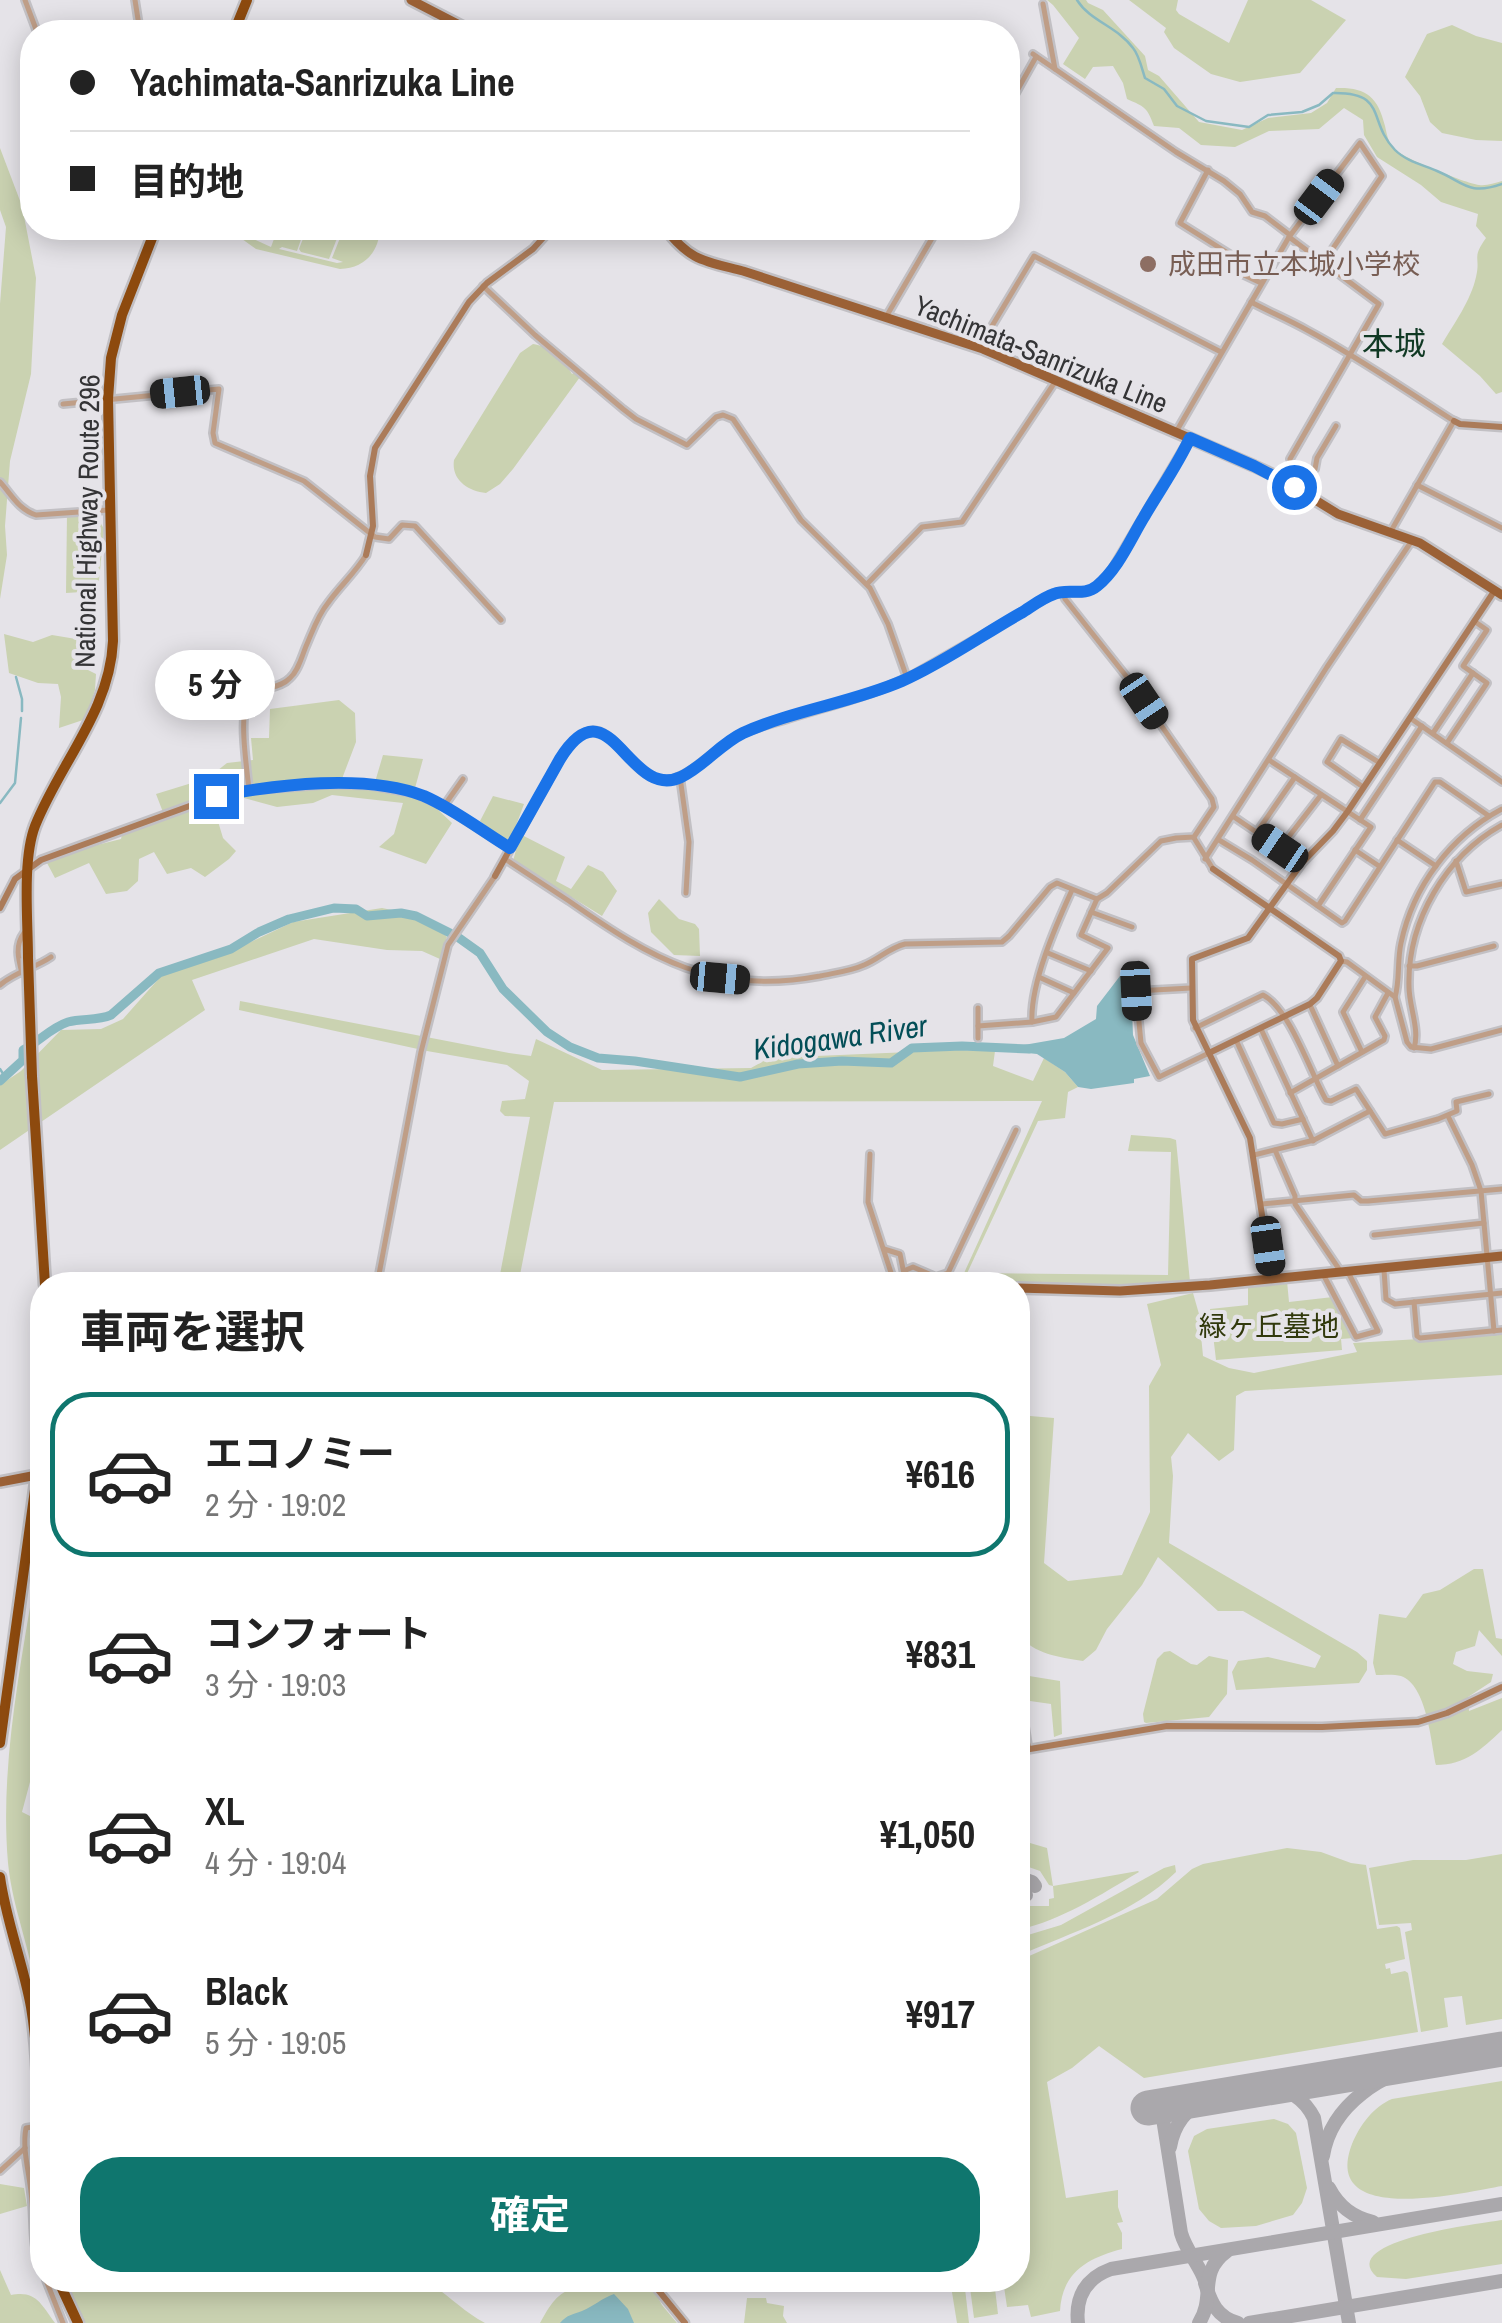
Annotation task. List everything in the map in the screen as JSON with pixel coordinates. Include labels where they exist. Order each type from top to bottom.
[{"type":"highway","name":"National Highway Route 296","points":[[44,1272],[32,1076],[29,848],[34,827],[98,706],[111,668],[111,358],[117,329],[151,240]]},
{"type":"highway","points":[[0,1744],[30,1542]]},
{"type":"highway","points":[[0,1877],[30,2007]]},
{"type":"highway","points":[[64,2292],[78,2323]]},
{"type":"main road","points":[[411,0],[449,20]]},
{"type":"main road","name":"Yachimata-Sanrizuka Line","points":[[676,240],[705,262],[742,270],[982,349],[1056,380],[1278,477],[1338,514],[1412,540],[1498,593]]},
{"type":"main road","points":[[1030,1288],[1120,1292],[1502,1256]]},
{"type":"main road","points":[[0,1482],[30,1476]]},
{"type":"street","points":[[1042,4],[1055,69]]},
{"type":"street","points":[[1020,83],[1035,55],[1208,170],[1240,194],[1252,212],[1266,216],[1379,304],[1290,459]]},
{"type":"street","points":[[1176,432],[1290,236],[1360,143],[1382,176],[1323,263]]},
{"type":"street","points":[[1208,170],[1180,223],[1240,260],[1242,274],[1261,283]]},
{"type":"street","points":[[249,790],[245,708],[259,691],[292,677],[319,616],[366,554],[372,536],[370,476],[375,448],[469,302],[540,240]]},
{"type":"street","points":[[886,317],[931,240]]},
{"type":"street","points":[[982,349],[1034,256],[1222,352]]},
{"type":"street","points":[[483,286],[622,409],[670,438],[687,445],[716,417],[730,417],[801,520],[867,584],[888,624],[907,678]]},
{"type":"street","points":[[1251,302],[1350,354],[1460,424],[1502,427]]},
{"type":"street","points":[[867,584],[922,527],[962,522],[1056,380]]},
{"type":"street","points":[[63,404],[220,389],[213,441],[304,481],[372,536],[389,539],[402,526],[415,526],[501,620]]},
{"type":"street","points":[[1390,532],[1454,421]]},
{"type":"street","points":[[1315,469],[1317,458],[1336,426]]},
{"type":"street","points":[[379,1272],[421,1052],[448,945],[505,858],[568,745],[581,734],[596,732],[610,736],[652,778],[680,777],[746,732],[907,678],[1052,595],[1094,589],[1116,563],[1190,438]]},
{"type":"street","points":[[0,482],[18,506],[36,515],[111,510]]},
{"type":"street","points":[[1417,485],[1502,528]]},
{"type":"street","points":[[1205,858],[1412,540]]},
{"type":"street","points":[[1063,592],[1212,799],[1212,810],[1194,838]]},
{"type":"street","points":[[1272,1279],[1254,1155],[1246,1129],[1195,1028],[1192,959],[1244,941],[1302,862],[1348,811],[1474,622],[1498,593]]},
{"type":"street","points":[[1448,744],[1488,684],[1463,666],[1486,630],[1474,622]]},
{"type":"street","points":[[1433,734],[1473,674]]},
{"type":"street","points":[[1410,718],[1502,782]]},
{"type":"street","points":[[1360,820],[1422,726]]},
{"type":"street","points":[[1363,788],[1329,765],[1327,760],[1341,739],[1380,763]]},
{"type":"street","points":[[1269,760],[1371,827],[1318,906]]},
{"type":"street","points":[[680,777],[689,842],[686,894]]},
{"type":"street","points":[[1257,832],[1296,777]]},
{"type":"street","points":[[444,806],[463,779]]},
{"type":"street","points":[[1219,840],[1340,923],[1345,921],[1437,781],[1490,816]]},
{"type":"street","points":[[0,908],[15,880],[28,867],[71,847],[216,796],[249,790],[328,784],[370,785],[415,793],[444,806],[510,848]]},
{"type":"street","points":[[1280,848],[1322,794]]},
{"type":"street","points":[[1290,1093],[1385,1038],[1375,1017],[1397,990],[1400,947],[1416,900],[1436,866],[1462,837],[1502,809]]},
{"type":"street","points":[[1233,816],[1302,862]]},
{"type":"street","points":[[1414,1048],[1417,1036],[1410,998],[1410,966],[1424,914],[1456,862],[1502,825]]},
{"type":"street","points":[[978,1026],[1056,1017],[1108,948],[1081,934],[1097,900],[1161,841],[1194,838],[1212,869],[1391,995],[1407,1042],[1414,1048],[1431,1049],[1502,1030]]},
{"type":"street","points":[[1396,840],[1436,866]]},
{"type":"street","points":[[1355,850],[1379,866]]},
{"type":"street","points":[[505,858],[644,951],[720,978],[762,981],[794,980],[858,967],[906,944],[996,943],[1009,936],[1050,887],[1057,884],[1097,900]]},
{"type":"street","points":[[1456,862],[1466,892],[1502,884]]},
{"type":"street","points":[[1032,1022],[1032,1005],[1047,952],[1072,890]]},
{"type":"street","points":[[1092,912],[1132,927]]},
{"type":"street","points":[[22,972],[18,944],[28,930]]},
{"type":"street","points":[[1410,966],[1494,946]]},
{"type":"street","points":[[1047,952],[1091,972]]},
{"type":"street","points":[[0,985],[51,957]]},
{"type":"street","points":[[1192,988],[1136,991],[1141,1043],[1162,1077],[1309,1004],[1341,961]]},
{"type":"street","points":[[1362,1052],[1344,1012],[1365,977]]},
{"type":"street","points":[[1040,978],[1074,993]]},
{"type":"street","points":[[1195,1028],[1268,996],[1285,1016],[1326,1100],[1356,1089],[1385,1134],[1448,1115],[1457,1110],[1456,1102],[1489,1094]]},
{"type":"street","points":[[1309,1004],[1338,1066]]},
{"type":"street","points":[[978,1008],[978,1038]]},
{"type":"street","points":[[1261,1029],[1313,1140]]},
{"type":"street","points":[[1236,1040],[1274,1123],[1302,1119]]},
{"type":"street","points":[[1254,1155],[1313,1140],[1370,1111]]},
{"type":"street","points":[[1448,1115],[1481,1191],[1494,1331]]},
{"type":"street","points":[[948,1272],[1016,1130]]},
{"type":"street","points":[[1275,1150],[1295,1204],[1344,1271],[1378,1330],[1356,1337],[1323,1274]]},
{"type":"street","points":[[870,1154],[868,1202],[892,1272]]},
{"type":"street","points":[[1262,1204],[1354,1195],[1368,1201],[1502,1189]]},
{"type":"street","points":[[1374,1235],[1484,1224]]},
{"type":"street","points":[[884,1249],[900,1254],[904,1272]]},
{"type":"street","points":[[1384,1267],[1386,1299],[1395,1304],[1502,1293]]},
{"type":"street","points":[[1414,1302],[1420,1338],[1502,1330]]},
{"type":"street","points":[[1030,1749],[1167,1726],[1322,1728],[1418,1722],[1447,1714],[1502,1687]]},
{"type":"street","points":[[30,2127],[26,2128],[24,2148],[30,2186]]},
{"type":"street","points":[[0,2172],[24,2148]]},
{"type":"street","points":[[51,2292],[63,2323]]},
{"type":"street","points":[[660,2292],[685,2323]]},
{"type":"green space","points":[[1047,0],[1086,0],[1103,10],[1145,56],[1148,70],[1159,76],[1199,122],[1242,130],[1268,118],[1311,113],[1327,103],[1336,88],[1355,89],[1374,101],[1390,143],[1398,152],[1472,183],[1502,181],[1502,392],[1496,394],[1442,344],[1474,286],[1478,254],[1486,238],[1476,226],[1478,214],[1441,202],[1377,157],[1364,135],[1363,120],[1344,108],[1319,129],[1269,131],[1235,147],[1201,145],[1179,128],[1154,126],[1145,108],[1127,99],[1113,66],[1093,67],[1085,79],[1063,64],[1079,38]]},
{"type":"green space","points":[[1129,0],[1178,0],[1179,14],[1229,43],[1248,0],[1311,0],[1346,20],[1300,73],[1240,82],[1211,74],[1174,48],[1164,32],[1166,28]]},
{"type":"green space","points":[[1452,25],[1502,43],[1502,141],[1442,133],[1430,122],[1420,96],[1405,77],[1427,34]]},
{"type":"green space","points":[[0,148],[20,201],[20,240],[29,240],[36,278],[31,374],[10,461],[7,555],[0,599],[0,304],[6,227],[0,210]]},
{"type":"green space","points":[[243,240],[271,247],[274,240],[301,240],[297,251],[279,249],[337,263],[343,262],[332,258],[339,240],[378,240],[363,262],[340,269],[256,249]]},
{"type":"green space","points":[[302,240],[336,240],[329,259],[299,249]]},
{"type":"green space","points":[[533,344],[550,351],[580,377],[500,484],[486,493],[473,490],[458,479],[454,460],[520,353]]},
{"type":"green space","points":[[67,514],[96,515],[104,529],[98,591],[66,593]]},
{"type":"green space","points":[[4,634],[33,642],[52,635],[76,639],[82,667],[96,674],[86,719],[59,728],[58,684],[38,683],[9,673]]},
{"type":"green space","points":[[339,700],[355,713],[356,742],[340,784],[375,782],[383,755],[423,759],[415,788],[452,823],[426,864],[379,847],[394,834],[403,803],[332,795],[313,803],[277,807],[244,798],[214,808],[223,838],[236,851],[205,877],[191,868],[167,874],[154,852],[139,859],[138,881],[127,891],[106,894],[89,863],[55,878],[47,863],[121,839],[123,830],[135,824],[166,820],[156,794],[208,778],[227,763],[253,760],[251,738],[269,738],[270,709]]},
{"type":"green space","points":[[493,796],[524,804],[514,831],[565,857],[556,881],[571,889],[588,865],[603,872],[617,891],[602,916],[513,861],[516,850],[480,821]]},
{"type":"green space","points":[[659,899],[679,919],[699,929],[700,956],[674,955],[651,932],[648,913]]},
{"type":"green space","points":[[382,908],[421,916],[447,937],[440,959],[422,951],[314,939],[192,980],[205,1010],[0,1150],[0,1085],[21,1071],[61,1030],[101,1029],[123,1019],[162,975],[219,957],[293,922]]},
{"type":"green space","points":[[240,1001],[531,1056],[536,1039],[602,1070],[751,1068],[769,1058],[995,1051],[993,1066],[1033,1081],[1044,1058],[1078,1087],[1068,1092],[1065,1118],[1038,1121],[968,1272],[965,1272],[1042,1101],[554,1102],[521,1272],[500,1272],[530,1117],[505,1116],[500,1111],[502,1101],[525,1099],[529,1081],[507,1065],[239,1010]]},
{"type":"green space","points":[[1131,1135],[1176,1140],[1190,1282],[1124,1288],[1030,1286],[1030,1274],[1168,1275],[1171,1152],[1128,1151]]},
{"type":"green space","name":"緑ヶ丘墓地","points":[[1287,1281],[1289,1302],[1333,1297],[1354,1338],[1341,1339],[1342,1350],[1216,1360],[1210,1309],[1248,1305],[1248,1284]]},
{"type":"green space","points":[[1193,1293],[1203,1356],[1229,1368],[1254,1373],[1357,1352],[1353,1343],[1502,1334],[1502,1375],[1245,1391],[1236,1396],[1234,1450],[1219,1461],[1188,1433],[1171,1457],[1169,1543],[1357,1652],[1367,1661],[1367,1670],[1359,1683],[1236,1690],[1232,1672],[1238,1661],[1268,1657],[1315,1668],[1321,1656],[1243,1611],[1218,1611],[1158,1557],[1096,1650],[1083,1661],[1039,1651],[1030,1645],[1030,1416],[1054,1418],[1044,1563],[1068,1581],[1122,1575],[1150,1512],[1149,1386],[1161,1365],[1147,1304]]},
{"type":"green space","points":[[1474,1569],[1483,1569],[1496,1638],[1502,1639],[1502,1656],[1479,1630],[1475,1646],[1456,1652],[1453,1664],[1467,1671],[1493,1674],[1491,1682],[1468,1697],[1469,1711],[1502,1698],[1502,1730],[1464,1759],[1436,1765],[1417,1690],[1401,1676],[1376,1675],[1373,1663],[1379,1614],[1406,1618],[1423,1594],[1440,1590]]},
{"type":"green space","points":[[30,1608],[30,1782],[22,1812],[30,1816],[30,1961],[8,1863],[12,1722]]},
{"type":"green space","points":[[1170,1651],[1197,1665],[1209,1656],[1228,1660],[1227,1694],[1209,1717],[1144,1722],[1157,1659]]},
{"type":"green space","points":[[1030,1676],[1060,1681],[1062,1734],[1054,1737],[1051,1704],[1030,1701]]},
{"type":"green space","points":[[1030,1843],[1047,1848],[1053,1886],[1040,1871],[1030,1867]]},
{"type":"green space","points":[[1287,1848],[1321,1852],[1366,1865],[1377,1929],[1400,1928],[1405,1959],[1385,1964],[1391,1974],[1408,1973],[1418,2032],[1144,2078],[1099,2046],[1047,2082],[1066,2198],[1118,2190],[1123,2222],[1117,2223],[1122,2233],[1122,2249],[1079,2269],[1066,2286],[1060,2311],[1031,2317],[1028,2305],[1007,2307],[1005,2292],[1030,2292],[1030,1956],[1157,1899],[1203,1864]]},
{"type":"green space","points":[[1502,1854],[1502,2019],[1466,2025],[1462,1996],[1444,1998],[1448,2027],[1421,2032],[1405,1932],[1412,1930],[1411,1923],[1379,1925],[1369,1868],[1413,1860],[1466,1860]]},
{"type":"green space","points":[[1175,1865],[1176,1872],[1141,1899],[1030,1951],[1030,1934],[1061,1925]]},
{"type":"green space","points":[[1139,1872],[1095,1898],[1030,1927],[1030,1906],[1049,1906],[1049,1899],[1054,1898],[1053,1886]]},
{"type":"green space","points":[[1502,2081],[1502,2186],[1402,2199],[1376,2196],[1357,2187],[1348,2170],[1352,2144],[1379,2107],[1392,2099]]},
{"type":"green space","points":[[1274,2119],[1288,2124],[1296,2133],[1307,2188],[1302,2203],[1293,2215],[1256,2226],[1221,2228],[1199,2209],[1188,2151],[1194,2136],[1207,2129]]},
{"type":"green space","points":[[0,2184],[24,2188],[27,2206],[0,2214]]},
{"type":"green space","points":[[1502,2220],[1502,2264],[1406,2279],[1377,2277],[1370,2264],[1376,2253],[1394,2243]]},
{"type":"green space","points":[[0,2270],[11,2295],[32,2297],[55,2323],[0,2323]]},
{"type":"green space","points":[[71,2292],[443,2292],[485,2323],[85,2323]]},
{"type":"green space","points":[[655,2292],[677,2323],[540,2323],[562,2294]]},
{"type":"green space","points":[[952,2292],[965,2292],[969,2323],[957,2323]]},
{"type":"green space","points":[[971,2292],[995,2292],[998,2314],[974,2318]]},
{"type":"green space","points":[[747,2298],[766,2298],[767,2303],[784,2306],[787,2323],[744,2323]]},
{"type":"water","points":[[1120,976],[1131,986],[1133,1035],[1150,1076],[1134,1079],[1134,1083],[1078,1087],[1065,1072],[1037,1054],[1018,1052],[1018,1046],[1064,1038],[1096,1019],[1097,1006]]},
{"type":"water","points":[[614,2294],[628,2309],[634,2323],[560,2323],[568,2316]]},
{"type":"waterway","points":[[1077,0],[1127,41],[1137,54],[1145,78],[1164,89],[1177,106],[1206,121],[1249,127],[1268,115],[1302,112],[1333,93],[1350,94],[1369,103],[1387,139],[1404,157],[1474,188],[1502,184]]},
{"type":"waterway","points":[[16,677],[22,711]]},
{"type":"waterway","points":[[0,803],[15,783],[21,718]]},
{"type":"waterway","name":"Kidogawa River","points":[[0,1081],[23,1060],[23,1050],[56,1027],[111,1015],[159,973],[231,949],[289,919],[334,908],[356,909],[367,916],[416,916],[450,933]]},
{"type":"waterway","name":"Kidogawa River","points":[[459,938],[480,953],[503,989],[547,1032],[598,1058],[740,1077],[798,1064],[891,1063],[912,1048],[1029,1049]]},
{"type":"waterway","points":[[0,1069],[5,1077]]},
{"type":"taxiway","points":[[1030,1881],[1035,1886]]},
{"type":"taxiway","points":[[1323,2156],[1337,2120],[1362,2093],[1395,2073],[1431,2061]]},
{"type":"taxiway","points":[[1267,2088],[1295,2096],[1314,2118],[1349,2323]]},
{"type":"taxiway","points":[[1170,2147],[1182,2118],[1207,2098]]},
{"type":"taxiway","points":[[1161,2106],[1181,2233],[1208,2292]]},
{"type":"taxiway","points":[[1329,2188],[1347,2210],[1373,2222]]},
{"type":"taxiway","points":[[1078,2323],[1078,2305],[1084,2290],[1111,2269],[1502,2204]]},
{"type":"taxiway","points":[[1199,2323],[1212,2268],[1227,2251]]},
{"type":"taxiway","points":[[1249,2323],[1502,2281]]},
{"type":"taxiway","points":[[1205,2283],[1216,2308],[1238,2323]]},
{"type":"runway","points":[[1148,2108],[1502,2049]]},
{"type":"place","name":"成田市立本城小学校","points":[[1148,264]]},
{"type":"district","name":"本城","points":[[1394,344]]},
{"type":"route","points":[[216,796],[328,784],[394,789],[429,798],[510,848],[568,745],[581,734],[606,734],[644,774],[673,779],[746,732],[904,680],[1054,593],[1094,589],[1116,563],[1190,438],[1294,487]]}]
